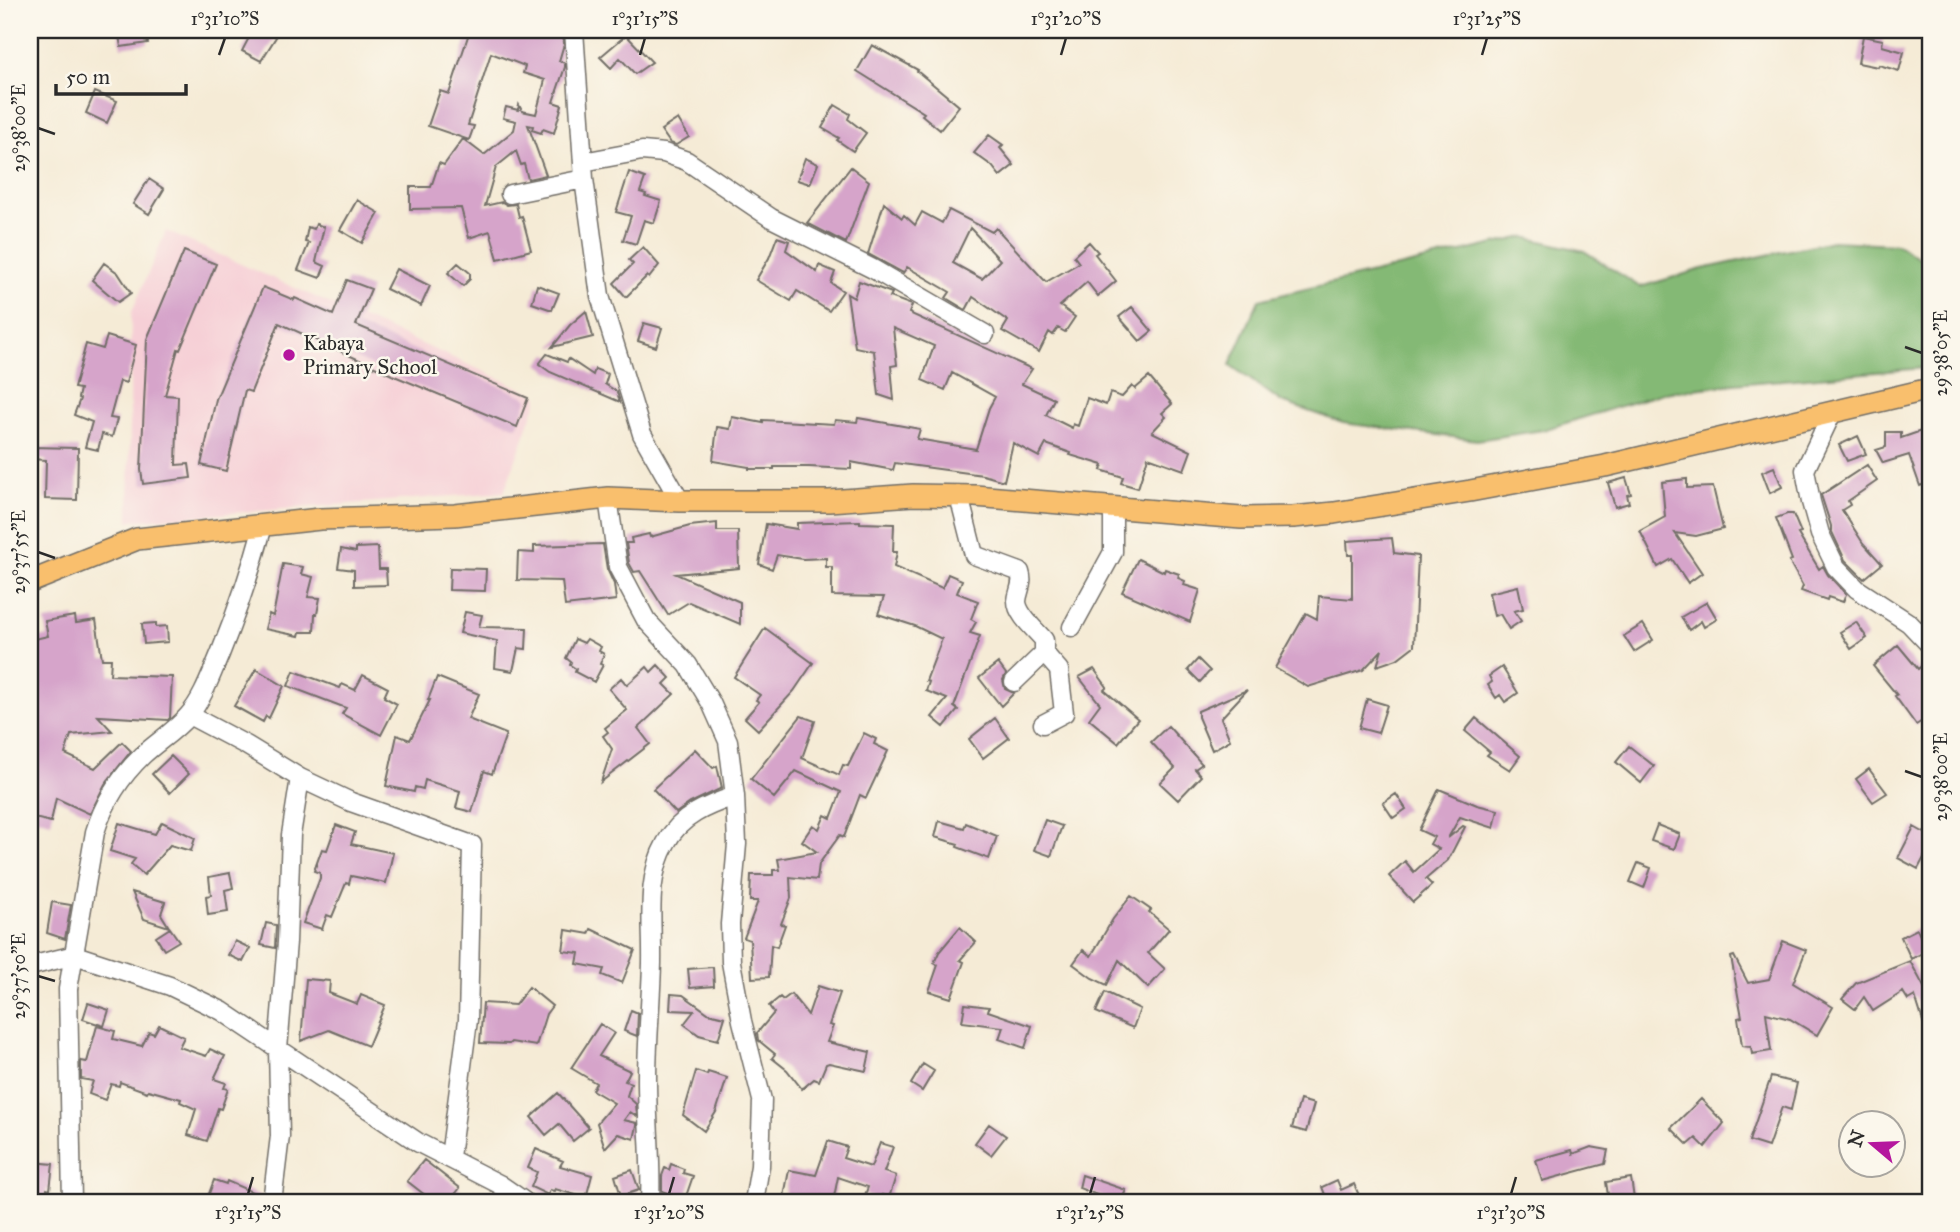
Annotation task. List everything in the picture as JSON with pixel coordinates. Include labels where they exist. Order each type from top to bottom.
[{"type":"main road","points":[[30,582],[137,539],[320,519],[455,514],[608,498],[829,501],[914,495],[959,496],[1241,518],[1334,513],[1605,466],[1930,389]]},
{"type":"street","points":[[574,30],[584,170],[600,296],[642,434],[680,501]]},
{"type":"street","points":[[510,194],[642,151],[663,153],[687,161],[771,218],[873,269],[985,334]]},
{"type":"street","points":[[1832,413],[1805,470],[1820,534],[1836,567],[1857,589],[1909,623],[1930,645]]},
{"type":"street","points":[[959,496],[974,555],[1020,572],[1023,582],[1017,603],[1021,613],[1044,640],[1044,653],[1059,670],[1063,713],[1043,724]]},
{"type":"street","points":[[608,498],[618,568],[646,620],[688,665],[711,703],[728,741],[735,796],[737,844],[730,924],[731,962],[742,1021],[762,1100],[760,1166],[754,1202]]},
{"type":"street","points":[[1072,627],[1113,552],[1114,507]]},
{"type":"street","points":[[72,1202],[68,989],[89,859],[101,811],[124,776],[143,755],[189,715],[207,684],[235,616],[263,526]]},
{"type":"street","points":[[1014,682],[1044,653]]},
{"type":"street","points":[[189,715],[300,778],[351,802],[472,845],[468,1020],[450,1157]]},
{"type":"street","points":[[272,1202],[280,1136],[278,1049],[287,942],[291,835],[300,778]]},
{"type":"street","points":[[650,1202],[647,1080],[652,963],[651,892],[657,863],[667,841],[687,819],[705,806],[735,796]]},
{"type":"street","points":[[30,966],[75,955],[170,986],[222,1011],[419,1143],[499,1184],[525,1202]]},
{"type":"shaded area","name":"Kabaya Primary School","points":[[166,231],[539,396],[504,492],[129,521],[131,314]]},
{"type":"green space","points":[[1524,237],[1584,251],[1640,287],[1702,269],[1832,241],[1896,244],[1930,264],[1930,371],[1924,368],[1734,384],[1663,393],[1543,430],[1477,440],[1343,423],[1282,402],[1230,365],[1259,300]]},
{"type":"building","points":[[118,30],[146,30],[148,43],[121,47]]},
{"type":"building","points":[[253,30],[264,30],[276,37],[261,61],[242,51]]},
{"type":"building","points":[[470,30],[513,30],[533,35],[534,30],[563,30],[564,44],[559,61],[565,63],[565,67],[553,102],[562,105],[554,133],[543,129],[541,133],[532,130],[533,126],[528,125],[546,175],[528,179],[524,164],[521,165],[516,151],[496,167],[485,206],[502,202],[507,205],[516,204],[531,250],[498,259],[490,231],[469,238],[461,208],[410,209],[410,187],[431,187],[439,163],[444,165],[463,139],[484,155],[514,130],[516,121],[503,118],[506,107],[518,110],[519,105],[522,111],[536,114],[545,80],[523,73],[525,66],[491,53],[468,125],[474,126],[469,140],[428,126],[440,91],[449,94]]},
{"type":"building","points":[[626,35],[652,62],[635,74],[620,58],[611,68],[600,57]]},
{"type":"building","points":[[1863,36],[1883,40],[1882,46],[1904,52],[1899,71],[1858,63]]},
{"type":"building","points":[[872,45],[918,70],[959,106],[940,130],[922,115],[924,113],[857,71]]},
{"type":"building","points":[[95,92],[117,101],[107,123],[86,113]]},
{"type":"building","points":[[835,105],[850,114],[848,119],[866,133],[853,151],[822,128]]},
{"type":"building","points":[[678,119],[689,137],[676,145],[670,143],[661,130]]},
{"type":"building","points":[[989,135],[1003,145],[1000,148],[1014,165],[1000,176],[992,166],[974,153]]},
{"type":"building","points":[[805,158],[818,164],[810,184],[797,180]]},
{"type":"building","points":[[851,167],[869,181],[846,243],[807,223]]},
{"type":"building","points":[[629,172],[645,178],[640,192],[661,201],[654,223],[644,220],[636,244],[623,240],[631,216],[616,212]]},
{"type":"building","points":[[149,179],[164,189],[149,214],[133,204]]},
{"type":"building","points":[[357,200],[379,213],[362,243],[340,230]]},
{"type":"building","points":[[884,203],[915,225],[922,212],[942,223],[949,210],[992,232],[996,228],[1046,282],[1079,263],[1074,256],[1089,242],[1116,281],[1098,296],[1087,282],[1060,306],[1075,317],[1065,332],[1058,328],[1053,335],[1049,332],[1039,352],[1002,331],[1008,321],[973,297],[966,310],[946,298],[950,292],[907,267],[903,273],[868,254]],"holes":[[[970,228],[1000,260],[982,279],[953,263]]]},
{"type":"building","points":[[316,224],[324,227],[316,262],[325,266],[320,278],[298,270],[309,243],[305,242],[308,227],[314,229]]},
{"type":"building","points":[[777,237],[789,241],[786,250],[817,272],[819,265],[835,272],[831,283],[843,291],[829,311],[797,291],[791,301],[756,280]]},
{"type":"building","points":[[643,247],[659,265],[649,278],[647,276],[626,297],[614,283],[633,264],[629,260]]},
{"type":"building","points":[[184,251],[216,264],[180,350],[178,349],[165,395],[178,396],[176,465],[189,464],[191,478],[143,484],[141,470],[147,339]]},
{"type":"building","points":[[104,263],[118,273],[131,293],[118,302],[92,280]]},
{"type":"building","points":[[458,263],[470,273],[470,279],[463,286],[448,273]]},
{"type":"building","points":[[396,269],[430,286],[421,306],[386,289]]},
{"type":"building","points":[[347,280],[371,289],[356,325],[528,398],[517,427],[392,375],[279,323],[251,392],[245,390],[226,471],[201,465],[216,399],[263,287],[333,315]]},
{"type":"building","points":[[859,281],[892,293],[890,297],[912,305],[909,313],[1032,369],[1022,384],[1054,399],[1046,415],[1072,428],[1073,424],[1078,426],[1087,398],[1106,405],[1110,393],[1122,397],[1132,386],[1135,389],[1149,377],[1172,404],[1162,413],[1166,417],[1152,432],[1191,451],[1184,470],[1148,457],[1138,488],[1121,483],[1123,477],[1101,470],[1103,465],[1046,444],[1039,457],[1013,443],[1004,481],[983,475],[895,463],[893,470],[851,462],[851,469],[749,469],[713,461],[717,427],[730,429],[732,417],[763,423],[763,420],[834,424],[835,420],[857,422],[858,418],[920,429],[917,439],[976,449],[995,397],[952,373],[945,390],[922,380],[934,346],[893,328],[897,365],[891,366],[894,400],[879,395],[874,351],[855,347],[847,294],[854,298]]},
{"type":"building","points":[[537,285],[559,293],[552,310],[532,303]]},
{"type":"building","points":[[1132,307],[1152,331],[1140,341],[1119,317]]},
{"type":"building","points":[[586,311],[593,337],[552,347],[570,325]]},
{"type":"building","points":[[644,323],[662,328],[656,347],[638,341]]},
{"type":"building","points":[[107,336],[136,345],[126,383],[120,381],[110,418],[117,419],[112,437],[102,434],[98,450],[85,447],[92,422],[74,415],[80,399],[80,389],[74,388],[86,344],[103,349]]},
{"type":"building","points":[[547,354],[567,362],[569,359],[593,375],[595,369],[608,374],[605,384],[617,392],[620,402],[550,372],[539,364]]},
{"type":"building","points":[[1927,429],[1930,438],[1930,482],[1920,486],[1909,455],[1883,463],[1876,450],[1886,447],[1886,432],[1901,432],[1901,438]]},
{"type":"building","points":[[1858,436],[1866,454],[1847,461],[1839,445]]},
{"type":"building","points":[[30,447],[78,448],[77,500],[45,499],[46,460],[30,459]]},
{"type":"building","points":[[1867,465],[1877,481],[1848,501],[1850,505],[1842,510],[1863,543],[1882,564],[1864,579],[1845,560],[1831,530],[1821,495]]},
{"type":"building","points":[[1774,467],[1782,487],[1770,493],[1762,472]]},
{"type":"building","points":[[1626,478],[1631,494],[1627,495],[1629,503],[1615,507],[1608,483]]},
{"type":"building","points":[[1687,479],[1687,488],[1713,487],[1723,529],[1696,536],[1675,533],[1702,573],[1688,583],[1672,559],[1658,567],[1640,531],[1665,517],[1662,482]]},
{"type":"building","points":[[1793,514],[1801,533],[1798,534],[1819,569],[1823,566],[1846,594],[1843,602],[1828,597],[1827,600],[1801,591],[1803,586],[1789,561],[1792,560],[1776,518]]},
{"type":"building","points":[[860,521],[894,524],[893,552],[897,552],[894,567],[942,588],[948,574],[962,580],[957,593],[978,601],[971,619],[976,622],[970,633],[980,636],[954,707],[958,710],[944,727],[932,717],[947,699],[926,691],[929,682],[926,681],[942,639],[915,626],[878,614],[884,597],[832,596],[832,567],[826,567],[826,558],[803,559],[777,555],[772,569],[759,564],[766,524],[797,529],[797,523]]},
{"type":"building","points":[[717,523],[717,531],[738,531],[739,568],[676,574],[740,602],[740,624],[689,602],[668,615],[640,571],[634,572],[629,563],[626,543],[632,543],[631,538],[649,534],[650,537],[690,526]]},
{"type":"building","points":[[1392,538],[1394,553],[1418,556],[1414,646],[1397,659],[1377,666],[1382,650],[1363,670],[1308,687],[1275,668],[1306,613],[1317,619],[1319,596],[1352,599],[1352,555],[1348,555],[1347,541]]},
{"type":"building","points":[[603,544],[616,600],[565,606],[562,581],[517,580],[518,552],[534,553],[534,546]]},
{"type":"building","points":[[378,547],[379,569],[386,569],[387,585],[354,586],[354,570],[338,568],[341,549],[356,552],[356,548]]},
{"type":"building","points":[[1138,559],[1164,572],[1165,569],[1179,574],[1178,578],[1185,581],[1184,585],[1200,590],[1190,622],[1122,592]]},
{"type":"building","points":[[283,564],[303,567],[301,574],[313,577],[308,597],[320,598],[315,614],[314,632],[300,632],[299,636],[265,629],[269,614],[273,616]]},
{"type":"building","points":[[450,568],[486,569],[485,591],[449,590]]},
{"type":"building","points":[[1518,586],[1523,609],[1514,611],[1521,621],[1509,629],[1500,614],[1494,616],[1489,593]]},
{"type":"building","points":[[1707,602],[1717,619],[1704,627],[1701,621],[1689,630],[1681,617]]},
{"type":"building","points":[[465,612],[482,615],[479,627],[527,628],[526,649],[518,648],[513,671],[495,668],[497,641],[460,633]]},
{"type":"building","points":[[75,616],[76,623],[96,620],[102,659],[111,659],[110,675],[172,677],[170,718],[98,716],[112,731],[71,735],[65,754],[95,768],[122,742],[131,751],[105,784],[90,814],[56,798],[51,822],[30,817],[30,732],[35,714],[36,679],[30,680],[30,640],[48,636],[45,621]]},
{"type":"building","points":[[1856,622],[1867,638],[1851,649],[1840,632]]},
{"type":"building","points":[[156,623],[156,627],[167,626],[168,642],[144,644],[142,624]]},
{"type":"building","points":[[1643,624],[1653,640],[1634,652],[1624,636]]},
{"type":"building","points":[[765,628],[813,663],[794,691],[758,730],[745,718],[759,702],[756,700],[760,695],[734,677]]},
{"type":"building","points":[[575,639],[584,643],[587,639],[601,647],[599,651],[604,654],[600,664],[603,665],[594,682],[575,672],[576,669],[566,658]]},
{"type":"building","points":[[1898,645],[1918,669],[1930,659],[1930,716],[1916,725],[1895,696],[1897,695],[1873,666]]},
{"type":"building","points":[[1198,659],[1210,671],[1200,682],[1188,670]]},
{"type":"building","points":[[998,663],[1006,674],[1003,680],[1005,689],[1014,693],[1001,706],[979,678]]},
{"type":"building","points":[[658,665],[670,678],[664,684],[674,694],[638,728],[650,744],[601,782],[612,749],[603,736],[608,732],[605,728],[627,710],[609,689],[621,678],[627,685],[647,667],[651,672]]},
{"type":"building","points":[[1502,667],[1518,693],[1505,702],[1500,695],[1496,698],[1488,685],[1492,682],[1489,676]]},
{"type":"building","points":[[256,669],[284,686],[269,718],[266,716],[263,722],[234,706]]},
{"type":"building","points":[[1094,669],[1107,687],[1104,690],[1138,719],[1118,743],[1089,719],[1100,704],[1079,677]]},
{"type":"building","points":[[294,671],[340,688],[342,684],[355,690],[363,675],[388,688],[384,697],[397,704],[381,735],[342,714],[346,708],[288,686]]},
{"type":"building","points":[[437,677],[479,694],[468,719],[506,734],[492,774],[484,771],[472,812],[456,808],[460,791],[425,780],[423,789],[415,787],[414,792],[386,786],[397,735],[410,740],[430,700]]},
{"type":"building","points":[[1247,690],[1221,718],[1230,740],[1212,750],[1198,711]]},
{"type":"building","points":[[1367,699],[1387,705],[1378,733],[1359,728]]},
{"type":"building","points":[[801,716],[815,721],[802,758],[839,775],[843,765],[848,766],[864,733],[876,739],[874,744],[888,751],[866,798],[860,795],[844,837],[840,835],[819,864],[817,880],[790,877],[791,898],[781,924],[785,925],[777,947],[771,945],[769,977],[752,978],[750,940],[744,938],[758,901],[750,901],[751,875],[773,875],[773,870],[780,870],[778,859],[817,852],[802,841],[813,825],[819,829],[825,815],[831,818],[841,792],[796,771],[774,798],[751,779]]},
{"type":"building","points":[[995,718],[1009,738],[983,758],[969,739]]},
{"type":"building","points":[[1476,718],[1520,756],[1510,770],[1487,755],[1490,752],[1465,731]]},
{"type":"building","points":[[1168,726],[1202,764],[1195,769],[1201,776],[1178,800],[1160,783],[1175,768],[1151,742]]},
{"type":"building","points":[[1629,746],[1654,766],[1641,783],[1616,762]]},
{"type":"building","points":[[695,749],[713,768],[717,766],[722,788],[690,803],[676,813],[653,789]]},
{"type":"building","points":[[171,756],[189,774],[170,793],[152,774]]},
{"type":"building","points":[[1869,769],[1887,793],[1873,802],[1856,779]]},
{"type":"building","points":[[1439,789],[1477,805],[1498,810],[1494,828],[1460,817],[1448,838],[1465,827],[1448,860],[1426,879],[1432,885],[1413,902],[1389,876],[1405,861],[1414,872],[1439,849],[1430,844],[1434,837],[1419,830]]},
{"type":"building","points":[[1396,794],[1406,809],[1393,818],[1383,803]]},
{"type":"building","points":[[1045,820],[1062,826],[1051,856],[1034,850]]},
{"type":"building","points":[[939,821],[964,828],[966,823],[997,836],[989,859],[957,847],[958,844],[935,837]]},
{"type":"building","points":[[162,822],[195,838],[191,851],[170,845],[144,875],[131,864],[135,859],[110,851],[119,823],[155,834]]},
{"type":"building","points":[[336,825],[355,832],[351,844],[393,853],[386,883],[351,876],[332,917],[327,915],[322,929],[303,923],[320,878],[320,873],[314,871],[322,849],[327,850]]},
{"type":"building","points":[[1657,825],[1680,834],[1674,849],[1651,841]]},
{"type":"building","points":[[1914,827],[1930,836],[1930,846],[1918,869],[1898,858]]},
{"type":"building","points":[[1638,863],[1651,868],[1644,888],[1630,882]]},
{"type":"building","points":[[230,873],[233,888],[225,890],[228,912],[208,915],[206,896],[211,895],[209,877]]},
{"type":"building","points":[[132,892],[165,902],[161,914],[169,927],[144,919]]},
{"type":"building","points":[[1131,896],[1151,910],[1149,912],[1169,929],[1148,953],[1165,969],[1148,988],[1119,960],[1107,985],[1073,964],[1083,950],[1091,956],[1113,919]]},
{"type":"building","points":[[52,902],[71,905],[65,939],[47,933]]},
{"type":"building","points":[[266,923],[276,925],[275,948],[261,945]]},
{"type":"building","points":[[960,927],[976,942],[960,960],[964,962],[951,998],[929,991],[938,965],[934,963],[939,952]]},
{"type":"building","points":[[170,928],[179,941],[164,950],[156,937]]},
{"type":"building","points":[[591,929],[635,950],[622,983],[602,975],[604,969],[577,964],[579,953],[563,951],[566,930],[589,934]]},
{"type":"building","points":[[1917,929],[1927,951],[1911,959],[1901,937]]},
{"type":"building","points":[[235,941],[250,948],[243,962],[228,955]]},
{"type":"building","points":[[1783,941],[1806,950],[1793,983],[1833,1007],[1817,1035],[1790,1019],[1766,1013],[1771,1051],[1752,1054],[1751,1047],[1742,1046],[1738,1018],[1742,1017],[1731,957],[1734,956],[1748,983],[1769,979]]},
{"type":"building","points":[[1910,961],[1930,998],[1930,1034],[1927,1034],[1915,996],[1908,1000],[1903,992],[1873,1011],[1864,997],[1855,1009],[1842,999],[1856,983]]},
{"type":"building","points":[[713,967],[714,986],[690,988],[688,969]]},
{"type":"building","points":[[306,979],[330,981],[329,993],[357,1004],[361,995],[385,1005],[368,1046],[329,1030],[301,1041]]},
{"type":"building","points":[[818,986],[840,993],[829,1025],[833,1026],[827,1042],[870,1052],[866,1071],[829,1063],[826,1064],[819,1081],[814,1079],[802,1089],[787,1070],[772,1058],[775,1054],[758,1040],[757,1033],[774,1013],[769,1006],[780,997],[783,1000],[791,994],[808,1015]]},
{"type":"building","points":[[529,987],[552,1006],[546,1014],[536,1046],[511,1042],[480,1043],[483,1003],[515,1005]]},
{"type":"building","points":[[1105,992],[1140,1009],[1133,1028],[1096,1012]]},
{"type":"building","points":[[671,994],[683,995],[708,1013],[725,1017],[718,1040],[699,1035],[684,1024],[694,1011],[670,1010]]},
{"type":"building","points":[[88,1003],[109,1010],[104,1026],[83,1019]]},
{"type":"building","points":[[965,1004],[989,1007],[988,1011],[1032,1026],[1025,1048],[999,1039],[1003,1027],[962,1022]]},
{"type":"building","points":[[631,1010],[638,1013],[637,1036],[624,1031]]},
{"type":"building","points":[[600,1024],[614,1033],[599,1056],[630,1071],[625,1081],[631,1083],[627,1096],[636,1104],[637,1116],[630,1112],[624,1120],[637,1123],[634,1139],[618,1134],[605,1148],[597,1123],[614,1103],[592,1090],[596,1083],[571,1068]]},
{"type":"building","points":[[159,1025],[184,1037],[179,1047],[206,1056],[210,1049],[225,1056],[214,1079],[226,1083],[224,1088],[228,1089],[221,1109],[218,1108],[207,1141],[188,1135],[196,1109],[180,1102],[181,1099],[148,1090],[147,1092],[120,1082],[119,1086],[111,1084],[105,1100],[89,1094],[93,1081],[81,1079],[81,1061],[87,1062],[97,1026],[115,1031],[113,1039],[142,1046],[149,1032],[154,1034]]},
{"type":"building","points":[[923,1064],[934,1071],[922,1091],[911,1084]]},
{"type":"building","points":[[696,1071],[727,1078],[716,1112],[704,1131],[683,1115]]},
{"type":"building","points":[[1771,1077],[1797,1083],[1791,1110],[1782,1107],[1768,1147],[1749,1141]]},
{"type":"building","points":[[558,1093],[589,1128],[573,1141],[559,1124],[546,1135],[531,1117]]},
{"type":"building","points":[[1701,1099],[1724,1123],[1705,1147],[1696,1138],[1688,1145],[1671,1128]]},
{"type":"building","points":[[1300,1100],[1314,1104],[1306,1132],[1292,1128]]},
{"type":"building","points":[[989,1124],[1006,1136],[991,1155],[975,1143]]},
{"type":"building","points":[[828,1141],[847,1147],[843,1158],[871,1167],[880,1143],[893,1147],[884,1172],[896,1176],[889,1198],[882,1195],[880,1200],[865,1195],[868,1187],[838,1177],[833,1202],[783,1202],[789,1170],[816,1175]]},
{"type":"building","points":[[1591,1147],[1608,1150],[1605,1164],[1542,1181],[1536,1160],[1572,1150],[1573,1154]]},
{"type":"building","points":[[536,1149],[563,1161],[560,1166],[592,1175],[586,1198],[555,1189],[550,1190],[548,1195],[531,1187],[537,1172],[528,1168]]},
{"type":"building","points":[[424,1160],[460,1188],[449,1202],[434,1202],[407,1181]]},
{"type":"building","points":[[33,1162],[53,1164],[50,1190],[47,1189],[45,1202],[30,1202]]},
{"type":"building","points":[[671,1164],[684,1169],[683,1173],[693,1176],[684,1202],[671,1198],[672,1195],[662,1191],[662,1176],[665,1168],[669,1170]]},
{"type":"building","points":[[632,1170],[639,1190],[621,1196],[615,1176]]},
{"type":"building","points":[[1082,1175],[1126,1190],[1121,1202],[1079,1188]]},
{"type":"building","points":[[1631,1178],[1634,1199],[1627,1202],[1609,1202],[1606,1182]]},
{"type":"building","points":[[214,1180],[226,1184],[227,1181],[261,1196],[261,1202],[206,1202]]},
{"type":"building","points":[[1337,1180],[1341,1190],[1354,1184],[1362,1202],[1314,1202],[1326,1197],[1322,1187]]},
{"type":"place","name":"Kabaya Primary School","points":[[289,355]]}]
